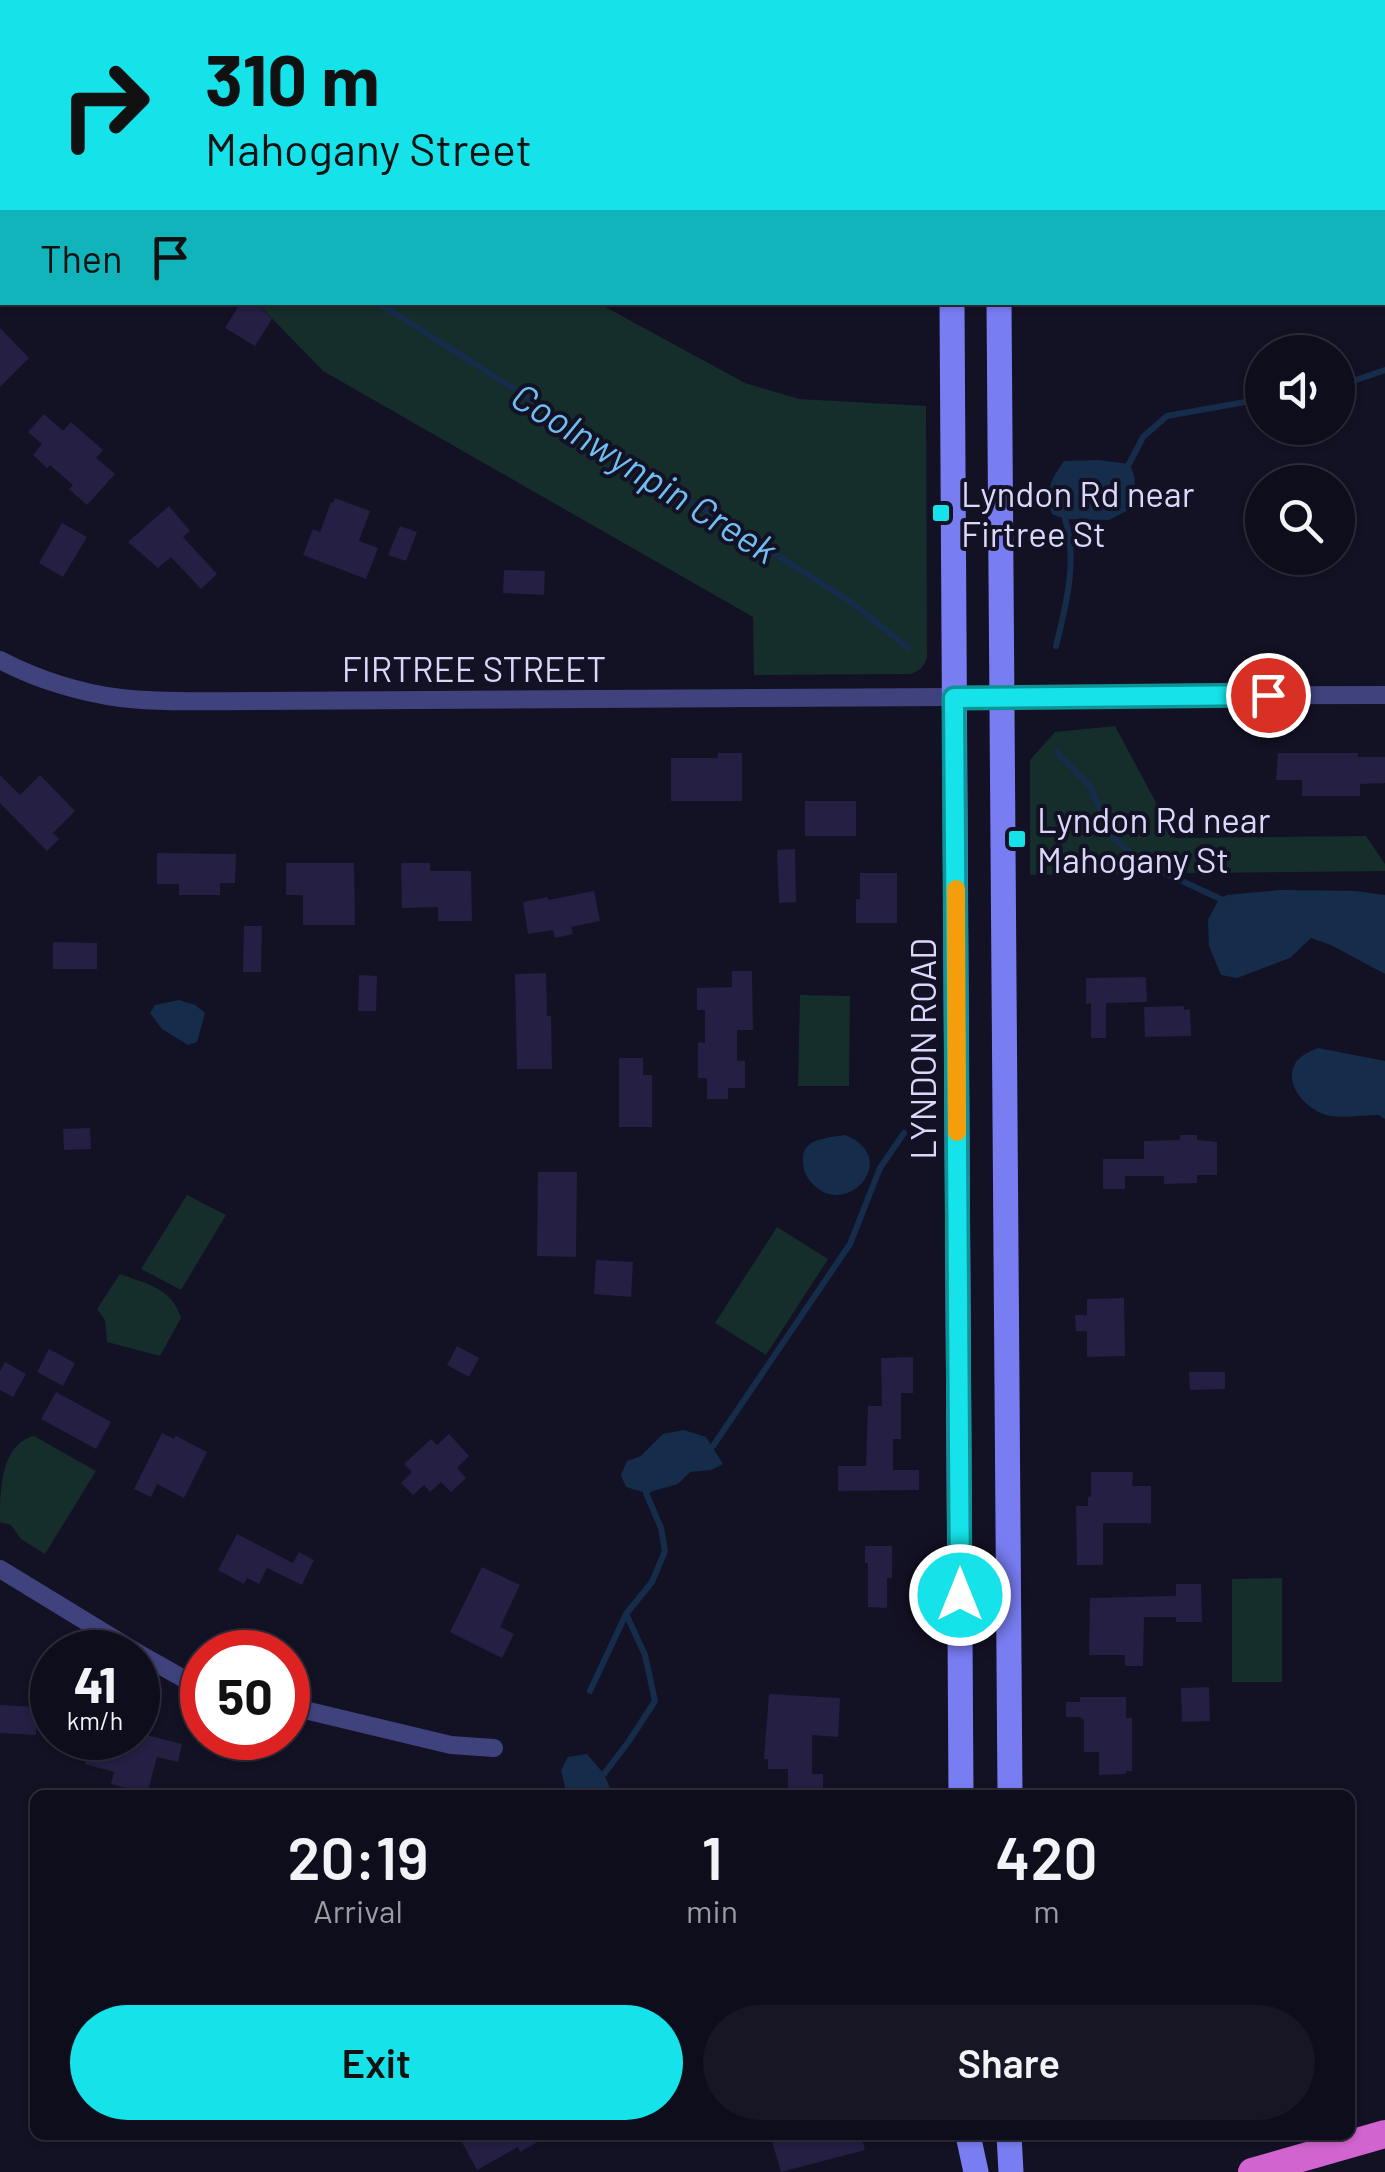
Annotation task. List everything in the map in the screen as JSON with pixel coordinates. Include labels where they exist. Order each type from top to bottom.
[{"type":"highway","points":[[1252,2172],[1385,2134]]},
{"type":"highway","points":[[1316,2172],[1385,2146]]},
{"type":"main road","name":"LYNDON ROAD","points":[[952,305],[961,1790]]},
{"type":"main road","points":[[1000,305],[1010,1790]]},
{"type":"main road","points":[[954,698],[1001,696]]},
{"type":"main road","points":[[956,2172],[964,2140]]},
{"type":"main road","points":[[966,2140],[976,2172]]},
{"type":"main road","points":[[1010,2140],[1011,2172]]},
{"type":"street","name":"FIRTREE STREET","points":[[0,660],[82,691],[120,698],[255,702],[954,698]]},
{"type":"street","points":[[1001,696],[1385,695]]},
{"type":"street","points":[[0,1569],[99,1630]]},
{"type":"street","points":[[310,1711],[452,1745],[494,1748]]},
{"type":"green space","points":[[259,305],[602,305],[745,383],[799,399],[926,406],[927,657],[919,670],[910,674],[754,675],[753,617],[323,371]]},
{"type":"green space","points":[[1115,726],[1175,838],[1366,836],[1385,864],[1385,871],[1030,875],[1030,760],[1055,732]]},
{"type":"green space","points":[[800,995],[850,996],[849,1086],[798,1086]]},
{"type":"green space","points":[[187,1195],[226,1215],[181,1290],[141,1269]]},
{"type":"green space","points":[[777,1227],[828,1259],[766,1355],[715,1323]]},
{"type":"green space","points":[[120,1274],[157,1288],[177,1308],[181,1318],[160,1356],[107,1342],[105,1320],[97,1309]]},
{"type":"green space","points":[[34,1436],[96,1471],[45,1554],[21,1539],[11,1525],[0,1522],[8,1459],[23,1441]]},
{"type":"green space","points":[[1282,1578],[1282,1682],[1232,1682],[1232,1579]]},
{"type":"water","points":[[1064,461],[1129,464],[1135,480],[1132,508],[1109,520],[1065,519],[1052,514],[1050,486]]},
{"type":"water","points":[[1281,890],[1385,895],[1385,974],[1311,938],[1290,958],[1237,978],[1221,975],[1209,946],[1208,920],[1219,899]]},
{"type":"water","points":[[179,1000],[205,1013],[197,1042],[188,1045],[162,1029],[150,1013],[155,1005]]},
{"type":"water","points":[[1318,1048],[1385,1061],[1385,1119],[1379,1115],[1323,1114],[1301,1098],[1293,1083],[1294,1066]]},
{"type":"water","points":[[845,1135],[862,1145],[869,1158],[869,1170],[853,1191],[840,1195],[826,1193],[807,1176],[804,1153],[817,1140]]},
{"type":"water","points":[[684,1430],[706,1437],[723,1464],[711,1470],[690,1472],[678,1484],[646,1493],[626,1487],[621,1475],[627,1461],[641,1456],[663,1434]]},
{"type":"water","points":[[587,1754],[604,1774],[611,1790],[566,1790],[561,1770],[568,1757]]},
{"type":"building","points":[[239,305],[258,305],[272,319],[255,346],[225,328]]},
{"type":"building","points":[[0,328],[29,358],[0,387]]},
{"type":"building","points":[[44,414],[63,431],[71,422],[103,450],[96,458],[115,474],[87,505],[69,489],[73,485],[33,455],[42,444],[28,432]]},
{"type":"building","points":[[335,498],[370,511],[359,541],[378,548],[366,579],[303,555],[313,529],[320,532]]},
{"type":"building","points":[[169,506],[190,531],[183,537],[217,574],[201,589],[171,557],[158,568],[128,542]]},
{"type":"building","points":[[62,523],[87,537],[63,577],[39,563]]},
{"type":"building","points":[[400,526],[417,532],[406,561],[388,555]]},
{"type":"building","points":[[504,570],[545,571],[544,595],[503,593]]},
{"type":"building","points":[[718,753],[742,753],[742,801],[671,801],[671,758],[718,758]]},
{"type":"building","points":[[1278,753],[1385,757],[1385,783],[1360,784],[1360,796],[1302,796],[1302,780],[1276,780]]},
{"type":"building","points":[[0,775],[20,795],[40,775],[75,811],[53,833],[59,839],[47,851],[0,803]]},
{"type":"building","points":[[805,801],[856,801],[856,836],[805,836]]},
{"type":"building","points":[[795,849],[796,902],[779,903],[777,850]]},
{"type":"building","points":[[157,853],[236,854],[235,883],[220,883],[220,895],[179,895],[179,884],[157,884]]},
{"type":"building","points":[[286,863],[354,863],[355,925],[303,925],[303,895],[286,895]]},
{"type":"building","points":[[401,863],[430,863],[430,871],[471,871],[472,921],[438,921],[438,907],[402,908]]},
{"type":"building","points":[[860,873],[897,873],[897,923],[856,923]]},
{"type":"building","points":[[594,891],[600,921],[571,927],[573,934],[555,938],[553,930],[528,934],[523,902]]},
{"type":"building","points":[[244,926],[262,926],[261,972],[243,972]]},
{"type":"building","points":[[53,942],[97,943],[97,969],[53,969]]},
{"type":"building","points":[[732,971],[752,971],[753,1030],[737,1030],[737,1061],[745,1061],[745,1088],[728,1088],[728,1099],[707,1099],[707,1078],[698,1078],[698,1042],[705,1043],[705,1010],[697,1010],[697,988],[732,987]]},
{"type":"building","points":[[546,973],[552,1069],[517,1069],[515,974]]},
{"type":"building","points":[[359,975],[377,976],[376,1011],[358,1011]]},
{"type":"building","points":[[1146,977],[1147,1002],[1106,1003],[1106,1038],[1091,1038],[1086,978]]},
{"type":"building","points":[[1184,1006],[1184,1010],[1190,1009],[1191,1036],[1145,1037],[1144,1007]]},
{"type":"building","points":[[619,1058],[643,1058],[643,1075],[652,1075],[652,1127],[619,1127]]},
{"type":"building","points":[[90,1128],[91,1149],[64,1150],[63,1129]]},
{"type":"building","points":[[1180,1135],[1197,1135],[1197,1140],[1217,1142],[1217,1175],[1197,1175],[1197,1183],[1164,1184],[1164,1176],[1125,1176],[1125,1189],[1103,1189],[1103,1159],[1144,1159],[1144,1141],[1180,1140]]},
{"type":"building","points":[[538,1172],[577,1172],[576,1257],[537,1256]]},
{"type":"building","points":[[596,1260],[633,1262],[631,1297],[594,1294]]},
{"type":"building","points":[[1124,1298],[1125,1356],[1087,1357],[1087,1331],[1076,1331],[1075,1315],[1087,1315],[1087,1299]]},
{"type":"building","points":[[457,1346],[479,1358],[469,1377],[447,1365]]},
{"type":"building","points":[[49,1349],[75,1363],[63,1386],[37,1372]]},
{"type":"building","points":[[913,1357],[913,1393],[901,1393],[901,1439],[893,1439],[893,1470],[919,1470],[919,1490],[838,1491],[838,1466],[866,1466],[868,1406],[882,1406],[881,1358]]},
{"type":"building","points":[[5,1362],[26,1374],[13,1397],[0,1390],[0,1371]]},
{"type":"building","points":[[1189,1372],[1225,1372],[1225,1389],[1190,1390]]},
{"type":"building","points":[[56,1392],[111,1422],[96,1449],[41,1419]]},
{"type":"building","points":[[162,1433],[207,1452],[184,1498],[157,1484],[151,1497],[134,1489]]},
{"type":"building","points":[[449,1434],[469,1456],[457,1468],[466,1478],[451,1492],[441,1482],[430,1492],[424,1485],[413,1495],[401,1483],[412,1472],[404,1464],[431,1439],[437,1445]]},
{"type":"building","points":[[1091,1472],[1133,1472],[1132,1486],[1151,1486],[1151,1523],[1103,1523],[1103,1565],[1077,1565],[1076,1506],[1088,1506]]},
{"type":"building","points":[[237,1534],[293,1563],[299,1552],[314,1560],[302,1585],[267,1568],[259,1584],[247,1578],[244,1584],[218,1570]]},
{"type":"building","points":[[865,1546],[892,1546],[887,1608],[868,1607]]},
{"type":"building","points":[[482,1567],[520,1585],[500,1627],[514,1634],[502,1658],[450,1632]]},
{"type":"building","points":[[1176,1584],[1201,1584],[1202,1622],[1144,1617],[1143,1666],[1125,1666],[1125,1655],[1089,1655],[1090,1598],[1176,1596]]},
{"type":"building","points":[[1209,1687],[1210,1721],[1182,1722],[1181,1688]]},
{"type":"building","points":[[769,1694],[840,1698],[838,1737],[812,1735],[812,1774],[823,1774],[823,1790],[788,1790],[788,1769],[768,1769],[768,1759],[764,1759]]},
{"type":"building","points":[[1080,1697],[1126,1697],[1126,1718],[1132,1718],[1132,1771],[1099,1775],[1099,1752],[1084,1752],[1084,1719],[1066,1717],[1066,1702],[1080,1702]]},
{"type":"building","points":[[0,1705],[30,1707],[30,1735],[0,1733]]},
{"type":"building","points":[[160,1738],[180,1744],[178,1762],[160,1758]]},
{"type":"building","points":[[86,1760],[156,1760],[148,1790],[111,1784],[114,1772],[85,1764]]},
{"type":"building","points":[[461,2140],[541,2140],[520,2152],[518,2147],[477,2170]]},
{"type":"building","points":[[772,2140],[862,2140],[865,2150],[781,2172]]},
{"type":"waterway","name":"Coolnwynpin Creek","points":[[382,305],[851,602],[908,648]]},
{"type":"waterway","points":[[1355,380],[1385,370]]},
{"type":"waterway","points":[[1123,469],[1143,437],[1167,416],[1245,402]]},
{"type":"waterway","points":[[1056,646],[1069,582],[1070,550],[1065,519],[1068,516]]},
{"type":"waterway","name":"Coolnwynpin Creek","points":[[1057,752],[1090,786],[1111,835],[1139,861],[1225,901]]},
{"type":"waterway","points":[[705,1449],[713,1446],[850,1244],[880,1168],[904,1133]]},
{"type":"waterway","points":[[590,1691],[626,1614],[652,1582],[665,1551],[661,1528],[646,1493],[651,1488]]},
{"type":"waterway","points":[[604,1774],[655,1701],[645,1655],[627,1616]]},
{"type":"slow traffic","points":[[956,889],[957,1132]]},
{"type":"place","name":"Lyndon Rd near Firtree St","points":[[941,513]]},
{"type":"place","name":"Lyndon Rd near Mahogany St","points":[[1017,839]]},
{"type":"route","points":[[960,1595],[954,698],[1268,695]]}]
